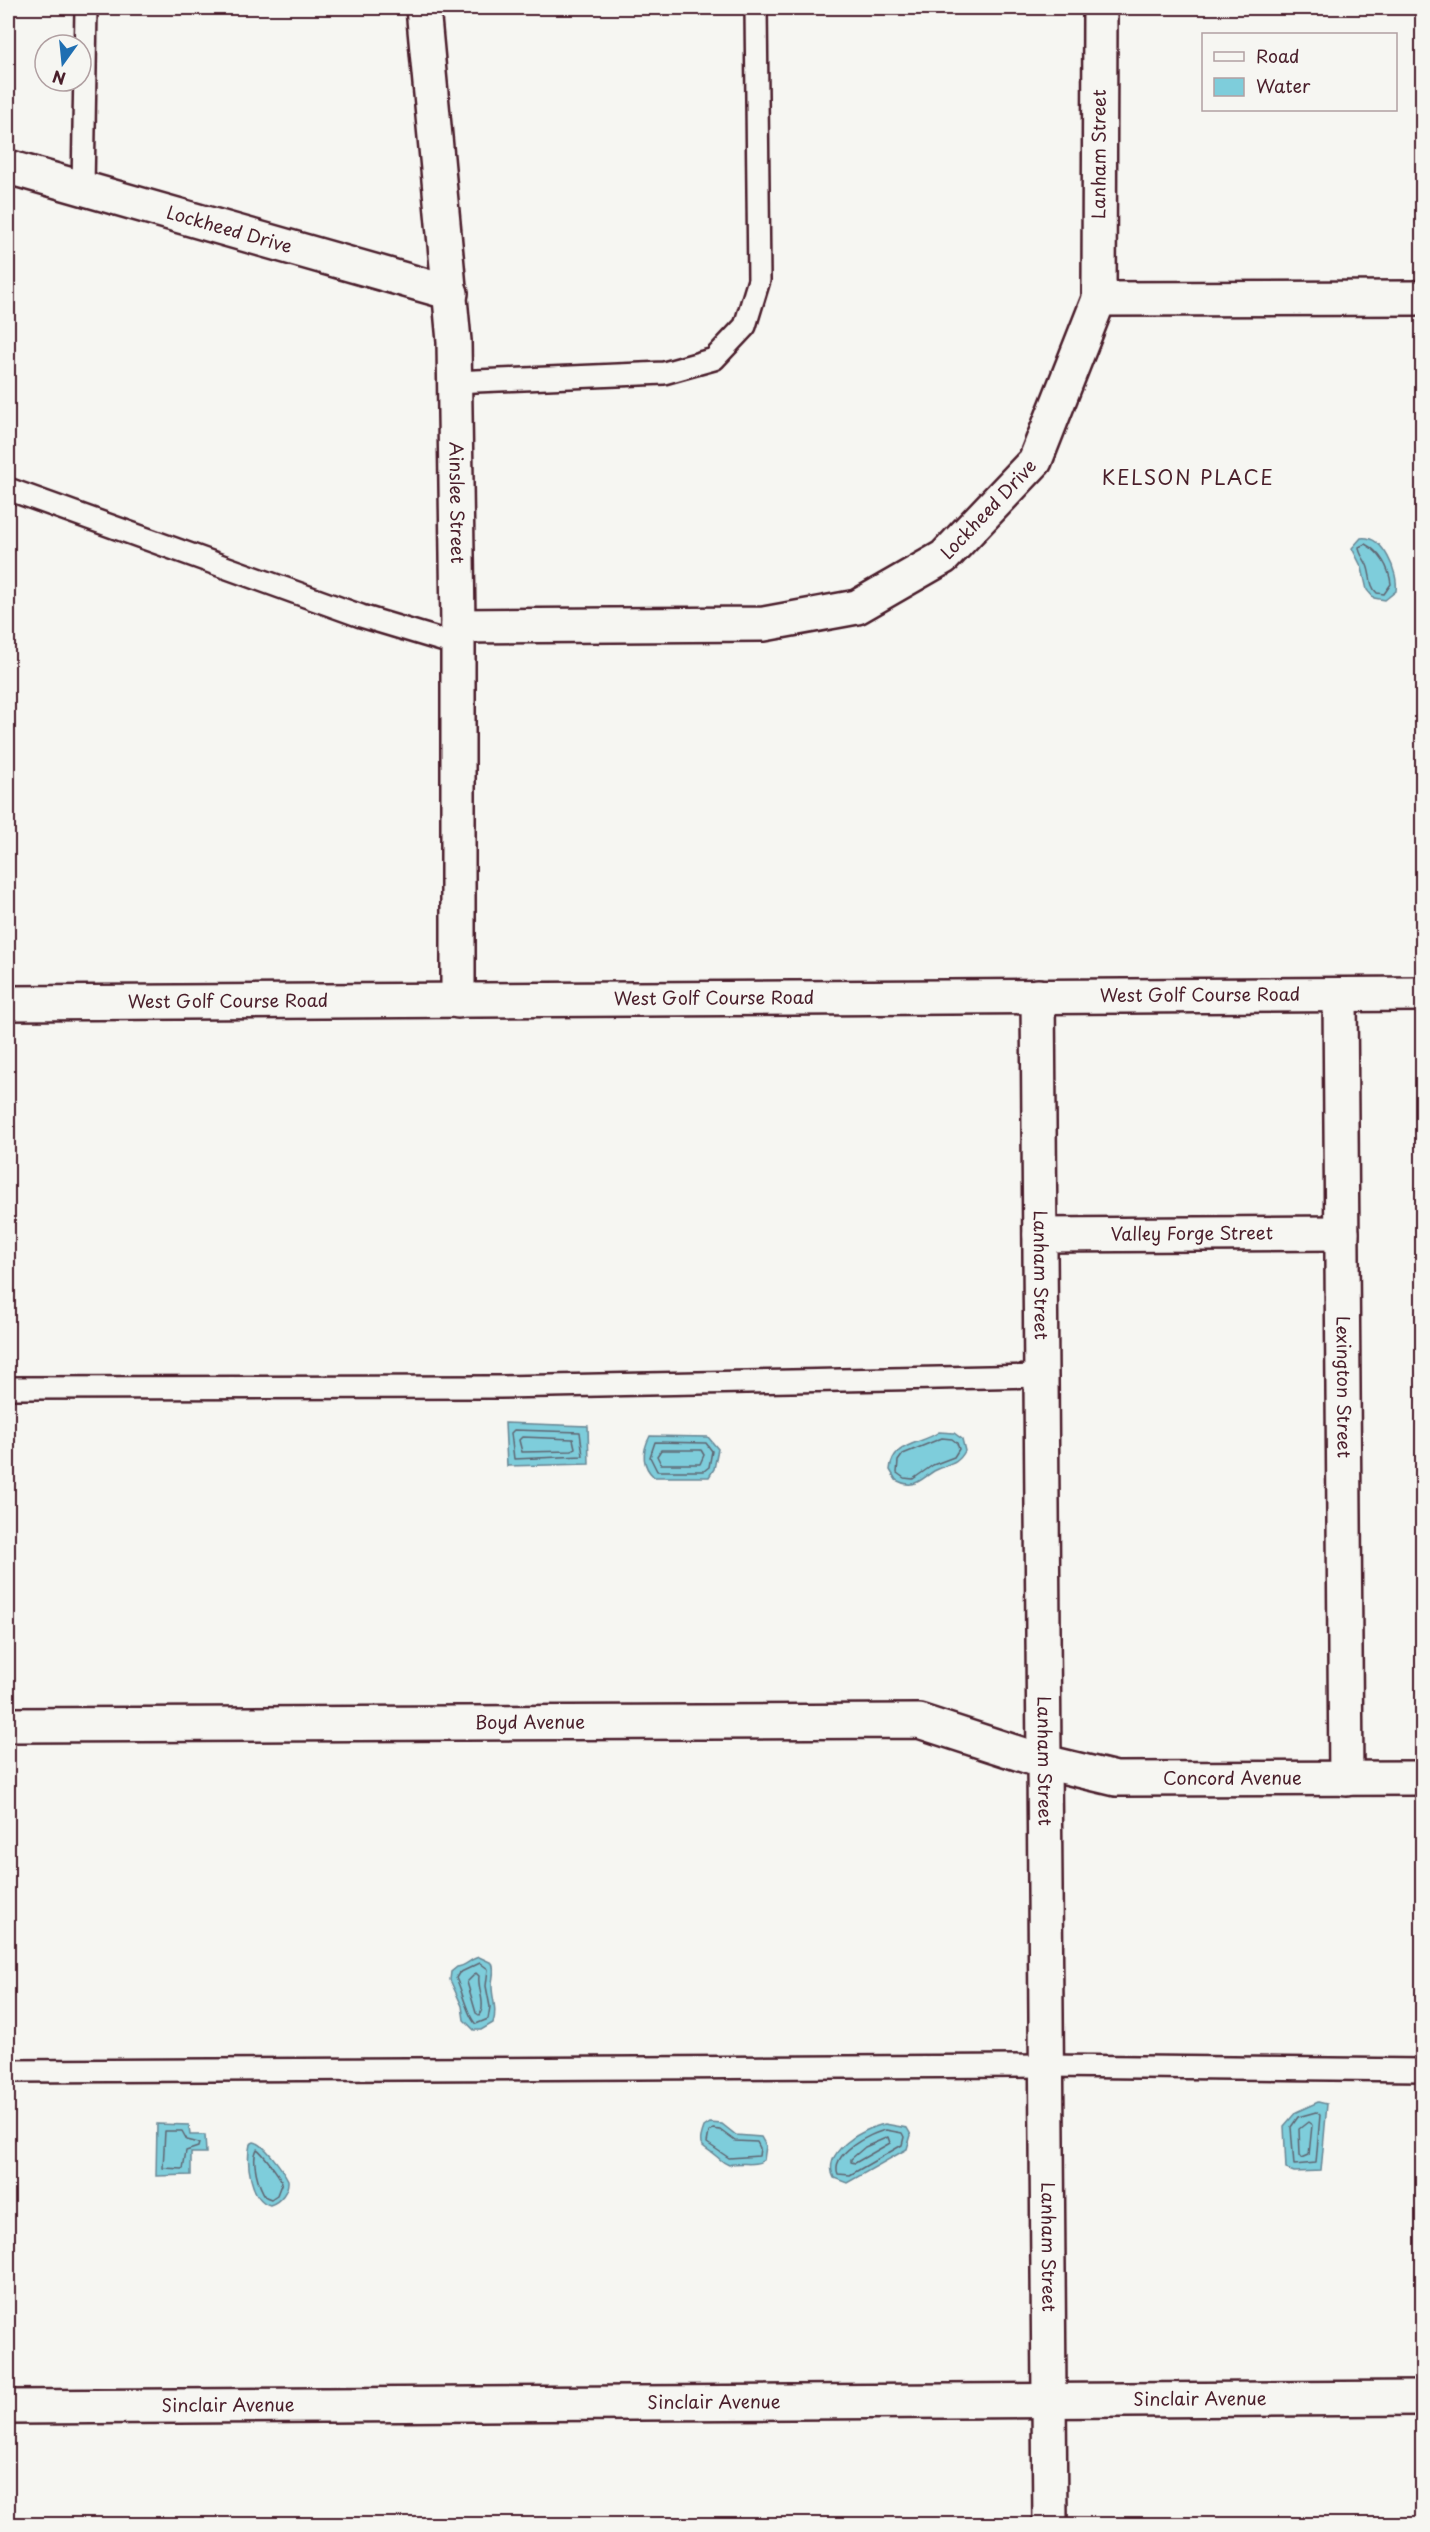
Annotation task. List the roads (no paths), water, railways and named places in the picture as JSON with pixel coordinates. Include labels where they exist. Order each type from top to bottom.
[{"type":"street","name":"Ainslee Street","points":[[423,8],[451,293],[458,635],[458,1001]]},
{"type":"street","name":"Lanham Street","points":[[1099,299],[1100,8]]},
{"type":"street","name":"Lockheed Drive","points":[[8,167],[451,293]]},
{"type":"street","points":[[1099,299],[1422,298]]},
{"type":"street","name":"Lockheed Drive","points":[[458,635],[764,624],[857,607],[944,557],[1035,461],[1099,299]]},
{"type":"street","name":"Lexington Street","points":[[1340,994],[1347,1779]]},
{"type":"street","name":"West Golf Course Road","points":[[8,1003],[1422,994]]},
{"type":"street","name":"Lanham Street","points":[[1038,996],[1050,2524]]},
{"type":"street","name":"Valley Forge Street","points":[[1040,1235],[1342,1233]]},
{"type":"street","name":"Boyd Avenue","points":[[8,1725],[919,1721],[1045,1762]]},
{"type":"street","name":"Concord Avenue","points":[[1045,1762],[1116,1779],[1422,1778]]},
{"type":"street","name":"Sinclair Avenue","points":[[8,2407],[1422,2398]]},
{"type":"lane","points":[[84,188],[86,8]]},
{"type":"lane","points":[[453,382],[664,373],[714,359],[745,326],[759,280],[756,8]]},
{"type":"lane","points":[[8,489],[361,616],[458,635]]},
{"type":"lane","points":[[8,1388],[500,1387],[1041,1376]]},
{"type":"lane","points":[[8,2071],[1047,2066],[1422,2070]]},
{"type":"water","points":[[1361,538],[1376,542],[1383,549],[1392,566],[1396,591],[1385,600],[1374,598],[1367,590],[1362,568],[1352,548]]},
{"type":"water","points":[[505,1423],[588,1426],[589,1464],[507,1466]]},
{"type":"water","points":[[939,1432],[954,1433],[962,1439],[965,1451],[962,1456],[916,1483],[908,1484],[896,1480],[890,1470],[896,1454],[908,1445]]},
{"type":"water","points":[[650,1436],[708,1437],[718,1449],[714,1469],[709,1477],[654,1477],[647,1468],[644,1458],[645,1447]]},
{"type":"water","points":[[479,1957],[492,1963],[493,1966],[492,1988],[495,2012],[493,2023],[481,2030],[474,2030],[464,2020],[462,2006],[450,1980],[451,1972],[457,1967]]},
{"type":"water","points":[[1318,2102],[1327,2104],[1321,2171],[1294,2172],[1286,2169],[1284,2126],[1296,2112]]},
{"type":"water","points":[[710,2123],[722,2124],[736,2135],[761,2137],[766,2146],[764,2160],[756,2163],[729,2165],[724,2162],[701,2143],[704,2127]]},
{"type":"water","points":[[157,2124],[189,2125],[190,2135],[205,2135],[206,2153],[191,2153],[191,2175],[156,2176]]},
{"type":"water","points":[[885,2124],[907,2128],[911,2135],[907,2149],[847,2183],[834,2178],[833,2159],[846,2143],[866,2130]]},
{"type":"water","points":[[254,2142],[268,2152],[288,2180],[283,2196],[270,2205],[258,2196],[251,2179],[249,2152],[250,2144]]},
{"type":"district","name":"KELSON PLACE","points":[[1188,478]]}]
